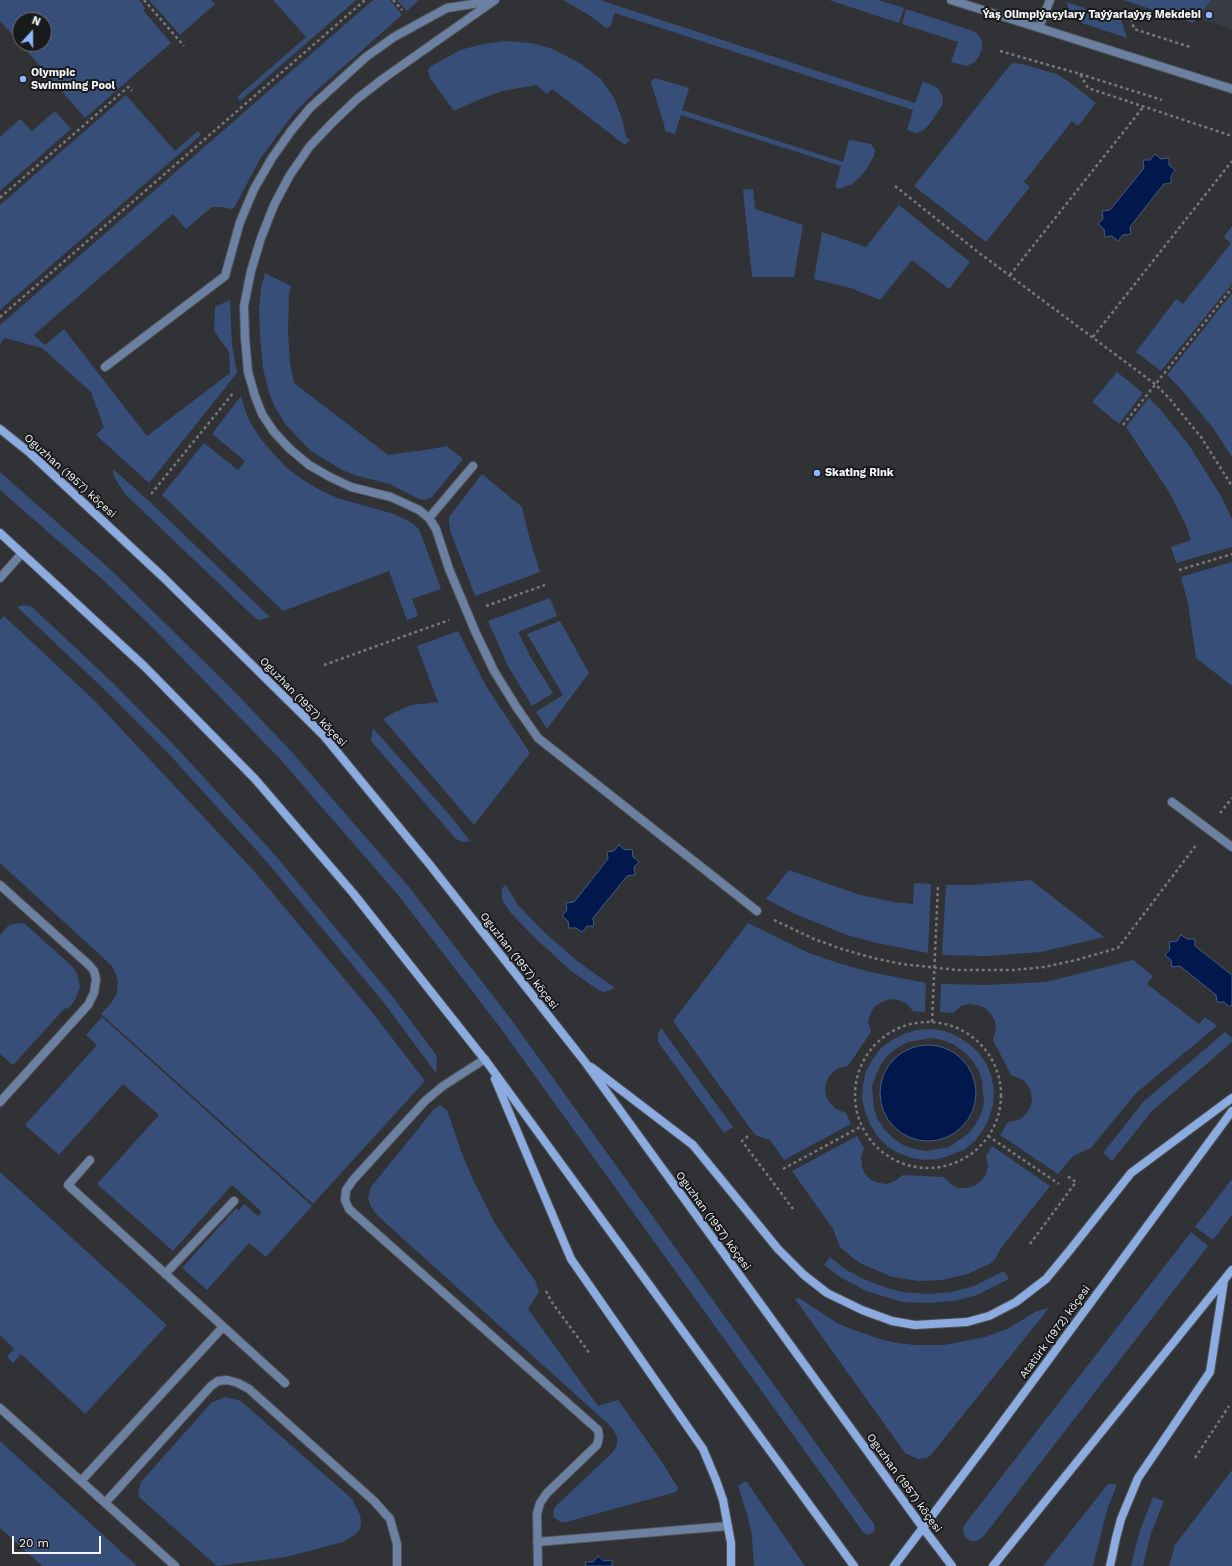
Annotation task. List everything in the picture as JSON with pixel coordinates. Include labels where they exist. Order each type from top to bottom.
[{"type":"main road","name":"Oguzhan (1957) köçesi","points":[[0,429],[30,453],[163,577],[324,736],[430,865],[585,1062],[952,1566]]},
{"type":"main road","points":[[0,533],[144,666],[255,779],[354,893],[487,1062],[854,1566]]},
{"type":"main road","points":[[487,1062],[571,1259],[703,1449],[723,1500],[731,1543],[731,1566]]},
{"type":"main road","points":[[585,1062],[693,1146],[778,1249],[804,1275],[827,1293],[862,1310],[892,1321],[915,1325],[967,1322],[989,1316],[1016,1302],[1046,1279],[1131,1173],[1232,1098]]},
{"type":"main road","name":"Atatürk (1972) köçesi","points":[[894,1566],[1232,1111]]},
{"type":"main road","points":[[993,1566],[1232,1270]]},
{"type":"main road","points":[[1110,1566],[1118,1531],[1129,1497],[1138,1478],[1210,1372],[1225,1280]]},
{"type":"street","points":[[105,367],[225,276],[240,222],[254,189],[290,131],[310,108],[366,57],[394,37],[447,8],[495,0]]},
{"type":"street","points":[[495,0],[384,78],[357,99],[310,146],[290,175],[274,205],[260,238],[248,285],[244,306],[248,372],[262,414],[274,432],[290,449],[309,464],[330,477],[351,487],[390,497],[419,510],[429,518],[436,529],[449,569],[467,613],[494,671],[538,738],[758,911]]},
{"type":"street","points":[[951,0],[1232,89]]},
{"type":"street","points":[[1039,27],[1050,0]]},
{"type":"street","points":[[429,518],[473,466]]},
{"type":"street","points":[[0,578],[22,553]]},
{"type":"street","points":[[1172,802],[1232,848]]},
{"type":"street","points":[[0,885],[89,965],[94,971],[96,979],[94,993],[88,1005],[0,1102]]},
{"type":"street","points":[[487,1062],[443,1086],[425,1101],[353,1180],[346,1190],[345,1200],[349,1209],[598,1430],[599,1437],[597,1445],[547,1493],[540,1503],[537,1514],[538,1566]]},
{"type":"street","points":[[90,1160],[68,1185],[285,1383]]},
{"type":"street","points":[[165,1274],[234,1201]]},
{"type":"street","points":[[81,1481],[223,1327]]},
{"type":"street","points":[[105,1503],[211,1386],[218,1382],[228,1380],[250,1389],[374,1501],[390,1520],[397,1544],[397,1566]]},
{"type":"street","points":[[0,1408],[175,1566]]},
{"type":"street","points":[[537,1542],[728,1526]]},
{"type":"path","points":[[144,0],[184,46]]},
{"type":"path","points":[[0,317],[365,0]]},
{"type":"path","points":[[1135,13],[1132,21],[1134,29],[1190,47]]},
{"type":"path","points":[[1000,51],[1162,100]]},
{"type":"path","points":[[1080,74],[1088,88],[1232,136]]},
{"type":"path","points":[[0,198],[128,87],[132,91]]},
{"type":"path","points":[[1010,275],[1144,106]]},
{"type":"path","points":[[1093,337],[1232,161]]},
{"type":"path","points":[[894,186],[978,252],[1155,384],[1169,398],[1201,437],[1232,486]]},
{"type":"path","points":[[1123,425],[1232,288]]},
{"type":"path","points":[[151,494],[239,385],[251,382]]},
{"type":"path","points":[[1179,570],[1232,554]]},
{"type":"path","points":[[324,666],[545,585]]},
{"type":"path","points":[[758,911],[795,930],[842,949],[873,958],[935,968],[986,971],[1036,968],[1076,960],[1118,948],[1232,798]]},
{"type":"path","points":[[932,1022],[938,885]]},
{"type":"path","points":[[918,1022],[932,1022],[963,1030],[986,1050],[994,1063],[999,1077],[1001,1092],[1000,1108],[996,1122],[988,1136],[979,1147],[966,1157],[953,1163],[938,1167],[923,1168],[908,1165],[894,1159],[881,1150],[870,1139],[862,1126],[857,1112],[855,1097],[856,1081],[860,1067],[867,1054],[877,1042],[903,1026],[918,1022]]},
{"type":"path","points":[[783,1169],[862,1126]]},
{"type":"path","points":[[748,1136],[742,1141],[793,1209]]},
{"type":"path","points":[[988,1136],[1059,1184]]},
{"type":"path","points":[[1030,1244],[1076,1182],[1066,1175]]},
{"type":"path","points":[[546,1291],[551,1301],[590,1354]]},
{"type":"path","points":[[1195,1458],[1229,1406]]},
{"type":"shaded area","points":[[0,0],[139,0],[145,8],[143,10],[171,43],[85,118],[28,52],[52,52],[52,12],[12,12],[12,34],[0,21]]},
{"type":"shaded area","points":[[149,0],[211,0],[215,4],[180,35]]},
{"type":"shaded area","points":[[273,0],[356,0],[240,101],[237,97],[306,37]]},
{"type":"shaded area","points":[[373,0],[390,0],[402,15],[318,89],[294,113],[260,159],[234,208],[212,207],[186,229],[173,214],[34,335],[45,345],[64,329],[147,436],[230,373],[229,352],[214,331],[215,307],[230,300],[232,345],[237,373],[149,483],[96,435],[104,427],[91,392],[42,348],[5,338],[0,344],[0,325]]},
{"type":"shaded area","points":[[397,0],[419,0],[407,11]]},
{"type":"shaded area","points":[[563,0],[600,0],[915,103],[923,81],[938,88],[943,97],[942,106],[928,126],[922,131],[915,133],[907,130],[913,110],[615,13],[610,27],[606,28],[589,15]]},
{"type":"shaded area","points":[[829,0],[878,0],[904,8],[899,23]]},
{"type":"shaded area","points":[[1123,0],[1211,0],[1193,23]]},
{"type":"shaded area","name":"Ýaş Olimpiýaçylary Taýýarlaýyş Mekdebi","points":[[1141,0],[1232,0],[1232,29]]},
{"type":"shaded area","points":[[1066,2],[1121,20],[1127,38],[1082,23],[1071,14]]},
{"type":"shaded area","points":[[906,9],[978,34],[982,41],[982,49],[975,62],[967,66],[951,62],[958,42],[902,24]]},
{"type":"shaded area","points":[[506,41],[531,43],[553,49],[581,64],[601,79],[614,98],[622,119],[626,137],[630,140],[625,145],[552,89],[547,94],[536,85],[502,91],[454,111],[430,78],[428,70],[430,67],[460,50],[483,44]]},
{"type":"shaded area","points":[[1014,63],[1056,74],[1068,81],[1096,103],[1078,126],[1072,121],[1024,182],[1030,187],[986,242],[914,186],[1010,65]]},
{"type":"shaded area","points":[[655,78],[689,88],[682,110],[843,162],[849,140],[871,144],[875,150],[874,156],[860,177],[852,184],[839,189],[835,187],[841,166],[681,115],[675,134],[667,132],[665,130],[651,83]]},
{"type":"shaded area","points":[[126,95],[175,151],[198,131],[201,135],[0,310],[0,205]]},
{"type":"shaded area","points":[[55,111],[71,129],[0,191],[0,137],[20,119],[32,131]]},
{"type":"shaded area","points":[[1155,154],[1161,159],[1169,158],[1169,165],[1175,170],[1171,176],[1171,183],[1164,184],[1159,190],[1130,227],[1131,234],[1123,235],[1118,241],[1112,236],[1105,237],[1104,229],[1098,224],[1103,219],[1102,211],[1110,210],[1144,168],[1143,160],[1150,160]]},
{"type":"shaded area","points":[[753,189],[755,209],[803,225],[794,277],[752,277],[743,190]]},
{"type":"shaded area","points":[[899,205],[970,262],[949,289],[912,260],[880,300],[851,288],[814,279],[822,232],[866,247]]},
{"type":"shaded area","points":[[1232,226],[1232,284],[1161,371],[1136,352],[1176,299],[1183,304],[1231,243],[1224,237]]},
{"type":"shaded area","points":[[265,273],[291,286],[289,295],[288,331],[290,363],[294,383],[388,455],[447,446],[463,459],[432,497],[425,500],[419,499],[390,484],[358,476],[342,470],[311,451],[285,424],[269,393],[263,368],[259,308],[261,288]]},
{"type":"shaded area","points":[[1232,293],[1232,457],[1213,428],[1180,388],[1167,375]]},
{"type":"shaded area","points":[[1117,372],[1143,393],[1119,424],[1092,402]]},
{"type":"shaded area","points":[[241,396],[249,420],[260,438],[287,468],[303,480],[337,498],[394,514],[412,523],[419,529],[441,589],[412,599],[418,616],[407,620],[389,571],[283,611],[162,495],[204,443],[238,470],[245,461],[212,434]]},
{"type":"shaded area","points":[[1149,398],[1189,445],[1221,496],[1232,519],[1232,547],[1176,563],[1171,547],[1191,540],[1185,523],[1169,492],[1126,427]]},
{"type":"shaded area","points":[[113,469],[150,502],[270,617],[260,620],[254,617],[125,494],[114,477]]},
{"type":"shaded area","points":[[0,472],[111,570],[232,689],[290,750],[409,887],[510,1018],[874,1524],[875,1529],[872,1533],[867,1535],[863,1532],[499,1026],[399,896],[280,759],[153,628],[102,579],[0,490]]},
{"type":"shaded area","points":[[482,474],[522,507],[540,572],[475,596],[451,533],[449,517]]},
{"type":"shaded area","points":[[1232,562],[1232,686],[1196,658],[1188,603],[1181,577]]},
{"type":"shaded area","points":[[550,598],[557,616],[518,632],[530,656],[553,693],[532,706],[508,666],[488,621]]},
{"type":"shaded area","points":[[23,605],[31,606],[115,685],[175,746],[275,855],[393,997],[436,1055],[436,1073],[384,1003],[267,862],[168,753],[108,693],[17,607]]},
{"type":"shaded area","points":[[4,616],[96,702],[254,871],[372,1012],[425,1081],[313,1204],[101,1014],[112,1002],[117,993],[118,980],[112,966],[0,863],[0,620]]},
{"type":"shaded area","points":[[560,621],[589,673],[547,729],[536,712],[563,695],[527,634]]},
{"type":"shaded area","points":[[458,631],[486,686],[530,753],[474,825],[383,719],[412,705],[438,702],[417,646]]},
{"type":"shaded area","points":[[373,728],[453,819],[470,841],[463,842],[456,839],[371,741]]},
{"type":"shaded area","points":[[619,845],[625,850],[632,849],[633,857],[639,862],[634,867],[635,875],[627,876],[593,918],[594,926],[587,926],[582,932],[576,928],[569,928],[568,921],[562,916],[567,910],[566,903],[574,902],[608,859],[607,852],[614,851]]},
{"type":"shaded area","points":[[789,870],[860,895],[894,902],[913,904],[914,883],[931,884],[928,953],[877,943],[847,935],[795,914],[766,899]]},
{"type":"shaded area","points":[[1031,880],[1104,937],[1041,952],[986,956],[942,955],[946,885],[972,885]]},
{"type":"shaded area","points":[[506,885],[518,905],[542,930],[577,961],[615,988],[605,992],[598,990],[570,970],[535,938],[510,912],[503,901],[502,890]]},
{"type":"shaded area","points":[[18,923],[25,924],[73,967],[77,974],[80,987],[75,1000],[68,1009],[65,1008],[13,1065],[0,1054],[0,935],[8,926]]},
{"type":"shaded area","points":[[748,923],[809,953],[838,963],[870,972],[926,983],[925,1012],[913,1011],[906,1003],[890,999],[875,1006],[868,1021],[871,1032],[848,1066],[838,1068],[827,1080],[825,1088],[826,1096],[836,1109],[846,1113],[851,1124],[784,1160],[770,1140],[755,1135],[673,1021]]},
{"type":"shaded area","points":[[1181,935],[1187,939],[1195,939],[1195,946],[1232,975],[1232,1004],[1230,1007],[1224,1002],[1217,1002],[1216,995],[1180,966],[1172,967],[1171,960],[1165,955],[1170,949],[1169,942],[1177,941]]},
{"type":"shaded area","points":[[1133,960],[1153,976],[1147,984],[1199,1024],[1205,1017],[1217,1026],[1136,1093],[1091,1148],[1073,1156],[1058,1174],[1000,1135],[1008,1122],[1019,1120],[1025,1115],[1030,1108],[1032,1100],[1031,1092],[1027,1084],[1021,1079],[1011,1075],[993,1040],[996,1029],[995,1021],[991,1014],[985,1008],[969,1004],[961,1006],[953,1013],[940,1012],[941,984],[986,985],[1046,982]]},
{"type":"shaded area","points":[[102,1017],[312,1206],[266,1257],[249,1243],[207,1290],[182,1268],[236,1208],[239,1210],[244,1204],[258,1216],[262,1212],[232,1185],[173,1251],[97,1184],[159,1115],[123,1084],[59,1155],[25,1125],[97,1045],[86,1035]]},
{"type":"shaded area","points":[[661,1028],[733,1127],[724,1133],[658,1042],[658,1034]]},
{"type":"shaded area","points":[[931,1029],[945,1031],[957,1036],[979,1053],[987,1065],[992,1078],[994,1091],[993,1105],[983,1130],[975,1141],[964,1150],[939,1159],[925,1160],[912,1158],[898,1153],[887,1146],[877,1136],[870,1124],[862,1098],[866,1071],[881,1048],[904,1034],[917,1030]],"holes":[[[931,1038],[953,1044],[963,1051],[978,1069],[982,1080],[984,1103],[981,1114],[968,1134],[949,1147],[926,1151],[914,1149],[903,1145],[893,1138],[878,1120],[874,1109],[872,1086],[881,1064],[888,1055],[897,1048],[908,1042]]]},
{"type":"shaded area","points":[[1225,1032],[1232,1038],[1232,1042],[1152,1111],[1112,1161],[1103,1153],[1143,1102]]},
{"type":"shaded area","points":[[928,1045],[946,1049],[955,1053],[962,1059],[968,1066],[972,1075],[976,1093],[972,1111],[968,1120],[962,1127],[955,1133],[946,1137],[928,1141],[910,1137],[901,1133],[894,1127],[888,1120],[884,1111],[880,1093],[884,1075],[888,1066],[894,1059],[901,1053],[910,1049]]},
{"type":"shaded area","points":[[440,1105],[447,1110],[473,1180],[494,1222],[535,1280],[539,1292],[528,1309],[598,1406],[618,1400],[660,1459],[678,1488],[676,1492],[566,1522],[561,1522],[553,1517],[554,1509],[557,1505],[613,1452],[617,1445],[617,1437],[613,1429],[378,1216],[371,1207],[368,1199],[371,1187],[434,1109]]},
{"type":"shaded area","points":[[857,1136],[864,1148],[861,1158],[862,1167],[865,1174],[871,1180],[879,1183],[887,1184],[895,1181],[903,1175],[944,1177],[958,1188],[974,1186],[981,1181],[986,1174],[988,1166],[986,1156],[992,1146],[1050,1186],[991,1263],[968,1274],[942,1280],[920,1281],[892,1277],[860,1263],[840,1247],[833,1229],[792,1171]]},
{"type":"shaded area","points":[[0,1172],[167,1325],[85,1414],[21,1354],[13,1363],[7,1357],[14,1349],[0,1335]]},
{"type":"shaded area","points":[[1232,1179],[1232,1215],[1213,1240],[1195,1227]]},
{"type":"shaded area","points":[[1191,1232],[1208,1246],[983,1537],[977,1541],[970,1541],[965,1537],[963,1530],[965,1524]]},
{"type":"shaded area","points":[[830,1257],[845,1269],[861,1278],[887,1288],[903,1292],[928,1294],[952,1292],[974,1286],[1004,1271],[1009,1279],[977,1295],[954,1301],[928,1303],[902,1302],[866,1291],[840,1277],[824,1265]]},
{"type":"shaded area","points":[[799,1298],[837,1323],[851,1329],[880,1339],[915,1345],[944,1345],[985,1337],[1007,1329],[1037,1311],[1049,1308],[931,1455],[927,1458],[918,1459],[905,1453],[795,1299]]},
{"type":"shaded area","points":[[226,1397],[241,1401],[352,1499],[360,1515],[361,1522],[360,1529],[356,1534],[343,1542],[286,1557],[217,1566],[139,1497],[138,1493],[141,1482],[212,1402]]},
{"type":"shaded area","points":[[0,1441],[137,1566],[42,1566],[0,1528]]},
{"type":"shaded area","points":[[1232,1470],[1232,1566],[1169,1566],[1175,1545]]},
{"type":"shaded area","points":[[746,1481],[805,1566],[754,1566],[752,1536],[748,1517],[738,1486]]},
{"type":"shaded area","points":[[1108,1484],[1117,1484],[1107,1510],[1093,1566],[1043,1566]]},
{"type":"shaded area","points":[[1153,1497],[1164,1501],[1150,1536],[1143,1566],[1131,1566],[1139,1533]]},
{"type":"shaded area","points":[[598,1556],[604,1561],[612,1560],[612,1566],[586,1566],[585,1562],[593,1562]]},
{"type":"place","name":"Ýaş Olimpiýaçylary Taýýarlaýyş Mekdebi","points":[[1209,15]]},
{"type":"place","name":"Olympic Swimming Pool","points":[[23,79]]},
{"type":"place","name":"Skating Rink","points":[[817,473]]}]
